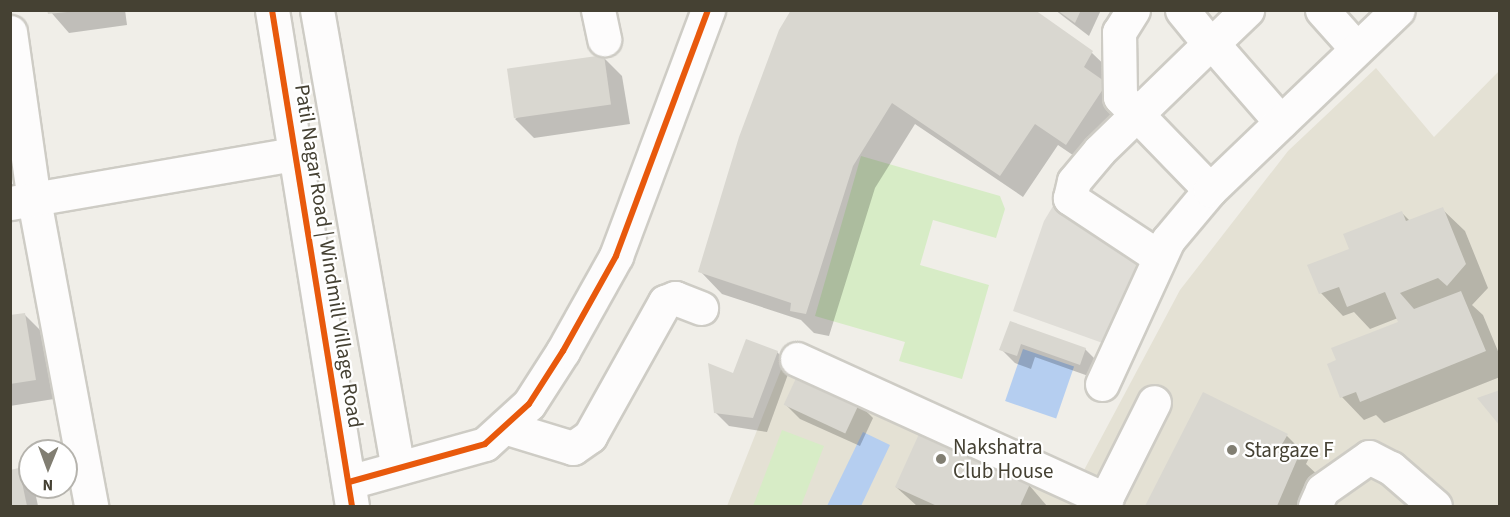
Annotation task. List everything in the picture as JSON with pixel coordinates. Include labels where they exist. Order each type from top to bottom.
[{"type":"street","name":"Patil Nagar Road | Windmill Village Road","points":[[272,10],[350,494]]},
{"type":"street","points":[[317,10],[397,466]]},
{"type":"street","points":[[350,494],[397,466],[485,444],[529,404],[552,369],[616,256],[708,10]]},
{"type":"street","points":[[1133,10],[1119,32],[1122,66],[1120,97],[1210,190]]},
{"type":"street","points":[[1182,10],[1281,122]]},
{"type":"street","points":[[1159,257],[1070,198],[1074,181],[1135,114],[1247,10]]},
{"type":"street","points":[[1102,384],[1168,240],[1210,190],[1281,122],[1373,24],[1322,10]]},
{"type":"street","points":[[10,32],[22,202],[91,507]]},
{"type":"street","points":[[22,202],[295,154]]},
{"type":"street","points":[[504,427],[573,448],[590,436],[665,303],[675,298],[701,308]]},
{"type":"street","points":[[797,359],[1104,503],[1155,402]]},
{"type":"street","points":[[1315,507],[1322,490],[1369,457],[1391,468],[1436,507]]},
{"type":"shaded area","points":[[1376,68],[1434,137],[1499,71],[1499,506],[727,506],[792,342],[1083,472],[1180,290],[1288,151]]},
{"type":"shaded area","points":[[1059,196],[1153,261],[1111,346],[1013,311],[1044,221]]},
{"type":"green space","points":[[861,156],[1000,196],[1005,209],[996,238],[933,220],[920,265],[989,285],[962,379],[899,361],[905,342],[815,316]]},
{"type":"green space","points":[[782,430],[824,446],[801,506],[753,506]]},
{"type":"water","points":[[1023,349],[1074,367],[1056,419],[1005,401]]},
{"type":"water","points":[[863,432],[890,445],[861,506],[827,506]]},
{"type":"building","points":[[47,10],[67,10],[67,12],[48,14]]},
{"type":"building","points":[[791,10],[1035,10],[1093,51],[1084,67],[1107,83],[1066,145],[1035,124],[1000,176],[892,103],[853,166],[806,314],[790,311],[791,303],[698,272],[739,137],[779,30]]},
{"type":"building","points":[[1057,10],[1081,10],[1075,23]]},
{"type":"building","points":[[604,55],[611,105],[514,118],[507,69]]},
{"type":"building","points":[[1443,207],[1466,264],[1447,286],[1438,278],[1400,293],[1414,309],[1461,291],[1486,351],[1360,402],[1356,392],[1340,398],[1327,364],[1336,360],[1331,348],[1398,322],[1385,292],[1347,307],[1339,287],[1319,294],[1307,265],[1349,249],[1343,234],[1402,211],[1406,221]]},
{"type":"building","points":[[25,313],[36,380],[10,384],[10,315]]},
{"type":"building","points":[[1010,321],[1086,348],[1080,365],[1021,344],[1017,356],[999,350]]},
{"type":"building","points":[[746,339],[778,351],[753,418],[714,413],[708,363],[733,373]]},
{"type":"building","points":[[798,374],[860,403],[845,434],[784,405]]},
{"type":"building","points":[[1500,390],[1500,426],[1477,398]]},
{"type":"building","name":"Stargaze F","points":[[1203,392],[1288,434],[1281,446],[1299,455],[1277,506],[1145,506]]},
{"type":"building","name":"Nakshatra Club House","points":[[919,434],[1030,484],[1020,506],[937,506],[895,487]]},
{"type":"building","points":[[18,468],[18,499],[26,499],[27,506],[10,506],[10,470]]},
{"type":"cycle path","points":[[272,10],[352,506]]},
{"type":"cycle path","points":[[349,482],[485,444],[529,404],[563,351],[616,256],[708,10]]},
{"type":"place","name":"Stargaze F","points":[[1232,450]]},
{"type":"place","name":"Nakshatra Club House","points":[[941,459]]}]
